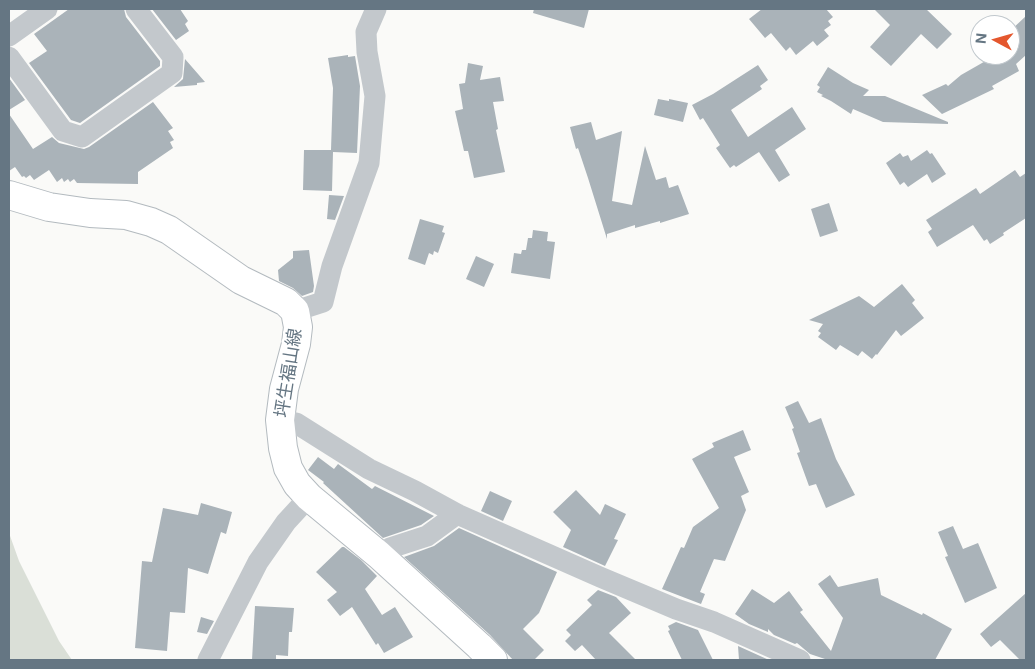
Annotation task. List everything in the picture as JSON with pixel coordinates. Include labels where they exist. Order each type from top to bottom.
[{"type":"main road","name":"坪生福山線","points":[[9,195],[49,207],[90,213],[126,215],[151,222],[170,230],[241,280],[286,302],[296,311],[298,327],[296,344],[284,389],[280,420],[283,448],[288,468],[297,484],[309,497],[379,555],[492,660]]},
{"type":"street","points":[[9,36],[47,9]]},
{"type":"street","points":[[9,57],[63,131],[82,138],[172,73],[172,57],[136,9]]},
{"type":"street","points":[[296,311],[323,302],[332,266],[368,163],[376,96],[367,52],[366,32],[376,9]]},
{"type":"street","points":[[280,420],[296,422],[368,468],[416,491],[457,514],[600,577],[676,609],[714,622],[800,660]]},
{"type":"street","points":[[208,660],[258,562],[286,522],[309,497]]},
{"type":"street","points":[[379,555],[390,548],[426,536],[457,514]]},
{"type":"shaded area","points":[[9,533],[19,561],[59,641],[72,660],[9,660]]},
{"type":"building","points":[[69,9],[124,9],[126,17],[160,61],[160,66],[80,123],[71,120],[29,63],[47,51],[34,34]]},
{"type":"building","points":[[152,9],[180,9],[188,21],[185,24],[189,31],[176,40]]},
{"type":"building","points":[[534,9],[589,9],[584,28],[533,13]]},
{"type":"building","points":[[762,9],[826,9],[833,17],[828,21],[831,25],[824,30],[829,36],[817,46],[813,41],[796,55],[790,47],[786,51],[771,33],[765,38],[749,19]]},
{"type":"building","points":[[874,9],[926,9],[952,34],[937,49],[921,34],[891,66],[870,47],[890,25]]},
{"type":"building","points":[[1026,16],[1026,55],[1020,60],[1020,22]]},
{"type":"building","points":[[348,55],[348,57],[355,56],[360,86],[357,153],[333,152],[332,191],[303,190],[304,150],[331,150],[333,88],[328,58]]},
{"type":"building","points":[[185,59],[205,82],[197,83],[197,85],[174,87],[183,79]]},
{"type":"building","points":[[468,63],[483,66],[480,80],[500,77],[504,101],[493,102],[498,129],[496,130],[505,172],[474,178],[468,151],[464,151],[455,111],[463,109],[459,84],[465,83]]},
{"type":"building","points":[[758,65],[768,80],[760,86],[762,89],[731,110],[748,137],[792,107],[806,129],[775,150],[790,175],[779,182],[759,152],[736,167],[734,165],[730,168],[716,148],[720,145],[703,118],[700,120],[692,105]]},
{"type":"building","points":[[978,65],[1016,65],[1019,71],[992,86],[994,89],[942,114],[922,95],[946,84],[948,86],[961,75]]},
{"type":"building","points":[[828,67],[853,83],[869,90],[863,96],[885,96],[948,122],[948,124],[883,122],[853,109],[851,114],[817,92],[820,87],[817,85]]},
{"type":"building","points":[[9,78],[25,100],[9,110]]},
{"type":"building","points":[[658,99],[688,103],[683,122],[654,115]]},
{"type":"building","points":[[153,102],[173,128],[168,131],[174,140],[170,142],[173,148],[138,172],[138,184],[77,183],[74,179],[70,182],[68,179],[64,182],[62,178],[57,182],[49,170],[34,180],[30,175],[26,178],[22,177],[15,167],[9,171],[9,114],[33,149],[52,137],[59,143],[84,149]]},
{"type":"building","points":[[591,122],[596,140],[622,131],[612,201],[632,205],[645,146],[656,180],[666,177],[669,188],[678,185],[689,214],[660,223],[660,221],[635,228],[635,225],[607,234],[607,239],[570,127]]},
{"type":"building","points":[[927,150],[930,154],[932,153],[946,174],[932,183],[927,174],[908,187],[904,182],[900,185],[886,163],[900,153],[903,157],[908,155],[911,161]]},
{"type":"building","points":[[1015,170],[1020,177],[1026,173],[1026,218],[990,244],[987,239],[984,241],[973,225],[937,247],[928,232],[932,229],[926,220],[976,188],[980,194]]},
{"type":"building","points":[[329,195],[344,196],[335,220],[327,219]]},
{"type":"building","points":[[829,203],[838,231],[820,237],[811,209]]},
{"type":"building","points":[[420,219],[444,226],[442,232],[445,233],[438,253],[434,251],[433,255],[429,253],[425,265],[408,259]]},
{"type":"building","points":[[533,230],[548,232],[547,241],[555,242],[550,279],[511,273],[514,253],[521,254],[522,250],[526,250],[528,238],[532,238]]},
{"type":"building","points":[[309,250],[314,286],[313,292],[302,296],[293,288],[279,281],[278,270],[293,258],[293,251]]},
{"type":"building","points":[[476,256],[494,264],[484,287],[466,279]]},
{"type":"building","points":[[902,284],[915,300],[912,303],[924,318],[901,336],[896,330],[872,359],[862,351],[858,356],[840,345],[836,350],[818,337],[821,333],[818,331],[823,324],[809,320],[859,296],[874,307]]},
{"type":"building","points":[[798,401],[809,423],[821,418],[836,459],[855,495],[826,508],[816,484],[809,486],[797,453],[800,452],[792,429],[794,428],[785,407]]},
{"type":"building","points":[[743,430],[751,450],[734,457],[749,492],[741,496],[746,510],[725,561],[714,559],[700,592],[705,594],[701,604],[662,589],[681,547],[684,548],[693,527],[719,508],[692,459],[714,447],[712,443]]},
{"type":"building","points":[[318,457],[334,469],[338,464],[372,489],[375,486],[434,516],[421,525],[383,538],[324,482],[308,470]]},
{"type":"building","points":[[576,490],[600,515],[605,504],[626,514],[614,539],[618,540],[605,566],[563,547],[571,530],[553,512]]},
{"type":"building","points":[[490,491],[512,501],[503,521],[481,511]]},
{"type":"building","points":[[201,503],[232,512],[226,534],[221,532],[208,574],[188,568],[185,613],[170,612],[167,651],[135,648],[142,561],[152,562],[163,508],[198,515]]},
{"type":"building","points":[[953,526],[963,549],[978,543],[997,588],[965,603],[945,557],[948,556],[938,532]]},
{"type":"building","points":[[459,528],[557,572],[539,613],[523,629],[544,650],[534,660],[513,660],[490,635],[404,557],[434,546]]},
{"type":"building","points":[[342,547],[361,560],[377,576],[365,589],[382,615],[395,607],[413,637],[384,653],[378,643],[376,645],[352,607],[340,616],[327,600],[337,592],[316,572]]},
{"type":"building","points":[[830,575],[838,587],[878,578],[881,595],[922,615],[923,613],[952,629],[935,660],[828,660],[810,654],[797,643],[795,644],[774,635],[768,629],[768,632],[749,624],[735,614],[752,589],[774,603],[789,591],[803,610],[800,612],[831,651],[843,618],[818,584]]},
{"type":"building","points":[[598,590],[616,597],[631,613],[609,633],[636,660],[596,660],[582,645],[575,651],[565,641],[571,635],[566,630],[592,605],[587,600]]},
{"type":"building","points":[[1026,593],[1026,660],[1020,660],[1000,640],[991,647],[980,634]]},
{"type":"building","points":[[255,606],[294,608],[292,632],[289,632],[288,656],[276,655],[276,660],[252,660]]},
{"type":"building","points":[[201,617],[214,621],[207,634],[197,632]]},
{"type":"building","points":[[676,622],[698,630],[713,660],[682,660],[668,631],[670,630],[668,626]]},
{"type":"building","points":[[738,646],[769,660],[739,660]]}]
